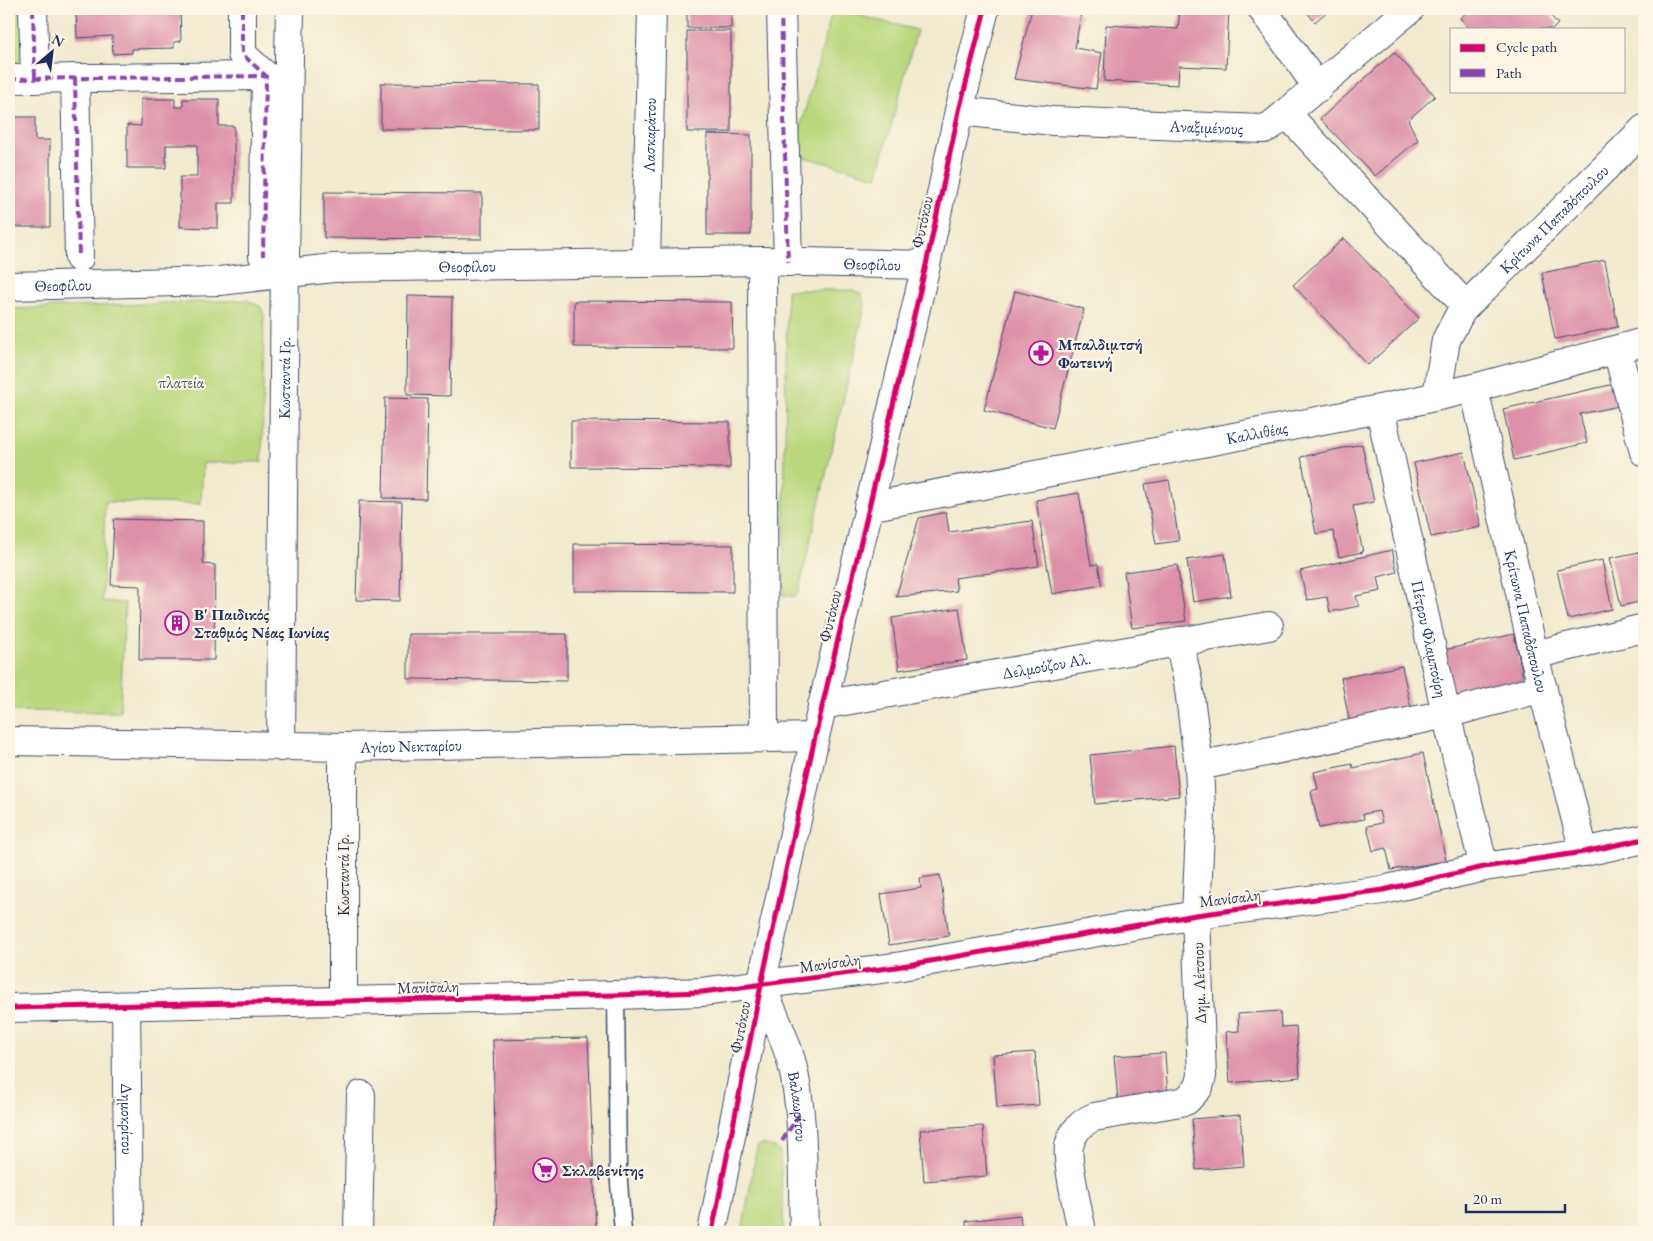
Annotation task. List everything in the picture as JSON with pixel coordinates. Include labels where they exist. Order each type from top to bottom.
[{"type":"street","points":[[33,9],[22,79],[266,76]]},
{"type":"street","points":[[242,9],[242,54],[266,76],[263,256]]},
{"type":"street","name":"Κωσταντά Γρ.","points":[[281,747],[285,273],[290,9]]},
{"type":"street","name":"Λασκαράτου","points":[[646,263],[652,9]]},
{"type":"street","points":[[764,738],[781,9]]},
{"type":"street","name":"Φυτόκου","points":[[712,1232],[761,985],[822,705],[926,265],[959,111],[986,9]]},
{"type":"street","points":[[1262,9],[1318,88]]},
{"type":"street","name":"Αναξιμένους","points":[[959,111],[1053,121],[1264,129],[1272,125],[1318,88],[1410,9]]},
{"type":"street","points":[[75,78],[79,258]]},
{"type":"street","points":[[1286,113],[1466,306]]},
{"type":"street","name":"Κρίτωνα Παπαδόπουλου","points":[[1437,395],[1448,334],[1466,306],[1644,129]]},
{"type":"street","name":"Θεοφίλου","points":[[9,286],[220,281],[333,268],[775,261],[926,265]]},
{"type":"street","name":"Καλλιθέας","points":[[868,507],[1380,409],[1474,388],[1644,342]]},
{"type":"street","points":[[1617,350],[1644,452]]},
{"type":"street","name":"Κρίτωνα Παπαδόπουλου","points":[[1474,388],[1534,655],[1584,852]]},
{"type":"street","name":"Πέτρου Φλαμπούρη","points":[[1380,409],[1446,714],[1484,867]]},
{"type":"street","name":"Δελμούζου Αλ.","points":[[822,705],[1269,626]]},
{"type":"street","points":[[1534,655],[1644,628]]},
{"type":"street","name":"Δημ. Λέτσιου","points":[[1082,1232],[1068,1148],[1078,1128],[1085,1121],[1094,1117],[1186,1100],[1199,1087],[1202,1076],[1196,915],[1201,811],[1199,766],[1188,682],[1179,641]]},
{"type":"street","points":[[1199,766],[1446,714],[1543,688]]},
{"type":"street","name":"Αγίου Νεκταρίου","points":[[9,741],[343,747],[815,737]]},
{"type":"street","name":"Κωσταντά Γρ.","points":[[343,747],[343,1002]]},
{"type":"street","name":"Μανίσαλη","points":[[9,1008],[343,1002],[702,992],[896,967],[1196,915],[1383,890],[1484,867],[1584,852],[1644,839]]},
{"type":"street","name":"Βαλαωρίτου","points":[[761,985],[786,1044],[794,1072],[799,1116],[804,1232]]},
{"type":"street","name":"Δημοκρίτου","points":[[126,1007],[129,1232]]},
{"type":"street","points":[[358,1232],[361,1095]]},
{"type":"street","points":[[782,1141],[799,1116]]},
{"type":"lane","points":[[616,995],[618,1170],[623,1232]]},
{"type":"green space","points":[[9,9],[24,9],[25,64],[9,64]]},
{"type":"green space","points":[[833,9],[917,30],[877,177],[793,154]]},
{"type":"green space","points":[[787,290],[852,290],[861,294],[865,306],[799,590],[796,596],[783,596]]},
{"type":"green space","name":"πλατεία","points":[[247,300],[261,307],[264,315],[262,462],[203,463],[201,504],[105,502],[102,601],[125,603],[120,712],[9,711],[9,309]]},
{"type":"green space","points":[[761,1144],[776,1148],[780,1152],[784,1232],[742,1232],[757,1147]]},
{"type":"building","points":[[76,9],[180,9],[181,41],[174,42],[174,48],[132,49],[132,53],[113,54],[112,36],[77,38]]},
{"type":"building","points":[[687,9],[731,9],[731,28],[687,28]]},
{"type":"building","points":[[1032,9],[1050,9],[1081,14],[1075,48],[1102,53],[1096,89],[1014,79]]},
{"type":"building","points":[[1180,9],[1229,9],[1226,68],[1179,66],[1178,85],[1104,81],[1106,25],[1178,29]]},
{"type":"building","points":[[1304,9],[1330,9],[1315,22]]},
{"type":"building","points":[[1471,9],[1545,9],[1558,24],[1554,28],[1469,28],[1460,18]]},
{"type":"building","points":[[687,31],[731,31],[731,132],[687,132]]},
{"type":"building","points":[[1394,52],[1435,96],[1408,120],[1418,140],[1375,176],[1320,119]]},
{"type":"building","points":[[381,83],[539,84],[539,130],[381,129]]},
{"type":"building","points":[[141,99],[175,99],[175,107],[183,107],[183,99],[219,99],[219,126],[234,126],[234,203],[218,203],[218,228],[180,227],[180,177],[197,177],[197,145],[166,145],[166,168],[127,168],[127,125],[141,126]]},
{"type":"building","points":[[9,117],[35,117],[35,140],[50,140],[50,227],[9,227],[9,156],[14,156],[14,152],[9,152]]},
{"type":"building","points":[[707,134],[751,135],[751,235],[707,235]]},
{"type":"building","points":[[324,192],[482,193],[482,239],[324,238]]},
{"type":"building","points":[[1344,238],[1419,318],[1368,365],[1293,285]]},
{"type":"building","points":[[1605,260],[1618,327],[1555,339],[1542,273]]},
{"type":"building","points":[[1015,291],[1084,309],[1053,428],[984,410]]},
{"type":"building","points":[[408,296],[452,297],[450,396],[407,395]]},
{"type":"building","points":[[574,301],[732,302],[733,348],[574,347]]},
{"type":"building","points":[[1644,374],[1644,393],[1639,375]]},
{"type":"building","points":[[1619,383],[1624,405],[1580,414],[1587,443],[1514,460],[1503,409]]},
{"type":"building","points":[[385,398],[428,399],[426,499],[383,498]]},
{"type":"building","points":[[571,421],[730,422],[730,468],[571,467]]},
{"type":"building","points":[[1362,444],[1374,502],[1353,506],[1363,552],[1339,557],[1333,531],[1316,534],[1301,457]]},
{"type":"building","points":[[1464,452],[1481,527],[1431,537],[1414,463]]},
{"type":"building","points":[[1169,480],[1179,541],[1156,544],[1145,484]]},
{"type":"building","points":[[1079,493],[1091,565],[1098,564],[1102,585],[1052,594],[1036,500]]},
{"type":"building","points":[[359,501],[402,502],[400,601],[356,600]]},
{"type":"building","points":[[946,512],[949,532],[1032,521],[1039,566],[955,578],[957,591],[896,597],[919,518]]},
{"type":"building","name":"Β' Παιδικός Σταθμός Νέας Ιωνίας","points":[[114,519],[203,521],[203,564],[215,565],[214,660],[139,660],[140,586],[111,585]]},
{"type":"building","points":[[574,544],[733,545],[733,592],[574,591]]},
{"type":"building","points":[[1392,550],[1397,572],[1378,577],[1381,591],[1356,596],[1359,606],[1330,612],[1327,597],[1307,600],[1300,571]]},
{"type":"building","points":[[1644,551],[1644,601],[1621,606],[1610,558]]},
{"type":"building","points":[[1225,554],[1231,596],[1193,602],[1187,560]]},
{"type":"building","points":[[1602,560],[1612,609],[1568,619],[1557,570]]},
{"type":"building","points":[[1177,565],[1186,621],[1132,628],[1124,572]]},
{"type":"building","points":[[959,608],[967,660],[899,670],[892,618]]},
{"type":"building","points":[[408,634],[567,634],[567,681],[408,679]]},
{"type":"building","points":[[1514,634],[1525,687],[1455,702],[1444,650]]},
{"type":"building","points":[[1402,666],[1412,714],[1350,725],[1341,678]]},
{"type":"building","points":[[1174,746],[1179,796],[1095,804],[1090,755]]},
{"type":"building","points":[[1423,753],[1446,861],[1391,870],[1386,848],[1373,851],[1367,826],[1382,823],[1379,811],[1363,814],[1364,819],[1319,828],[1311,791],[1318,789],[1314,772],[1352,764],[1353,768]]},
{"type":"building","points":[[940,875],[949,936],[889,945],[881,894],[921,888],[920,878]]},
{"type":"building","points":[[1280,1011],[1281,1027],[1296,1026],[1300,1077],[1230,1083],[1226,1032],[1239,1031],[1238,1014]]},
{"type":"building","name":"Σκλαβενίτης","points":[[588,1038],[596,1232],[497,1232],[493,1040]]},
{"type":"building","points":[[1035,1052],[1039,1105],[997,1108],[993,1055]]},
{"type":"building","points":[[1165,1053],[1168,1098],[1118,1101],[1114,1056]]},
{"type":"building","points":[[1240,1115],[1244,1166],[1196,1170],[1192,1119]]},
{"type":"building","points":[[983,1126],[987,1176],[924,1181],[920,1130]]},
{"type":"building","points":[[1020,1215],[1022,1232],[967,1232],[966,1221]]},
{"type":"marked path","points":[[33,9],[35,79]]},
{"type":"marked path","points":[[242,9],[242,54],[266,76],[263,256]]},
{"type":"marked path","points":[[781,9],[788,262]]},
{"type":"marked path","points":[[9,79],[266,76]]},
{"type":"marked path","points":[[75,78],[79,258]]},
{"type":"marked path","points":[[782,1141],[799,1115]]},
{"type":"cycle path","points":[[712,1232],[761,985],[815,737],[926,265],[959,111],[985,9]]},
{"type":"cycle path","points":[[9,1008],[702,992],[896,967],[1196,915],[1383,890],[1484,867],[1584,852],[1644,839]]},
{"type":"place","name":"Μπαλδιμτσή Φωτεινή","points":[[1041,353]]},
{"type":"place","name":"Β' Παιδικός Σταθμός Νέας Ιωνίας","points":[[177,623]]},
{"type":"place","name":"Σκλαβενίτης","points":[[545,1170]]}]
